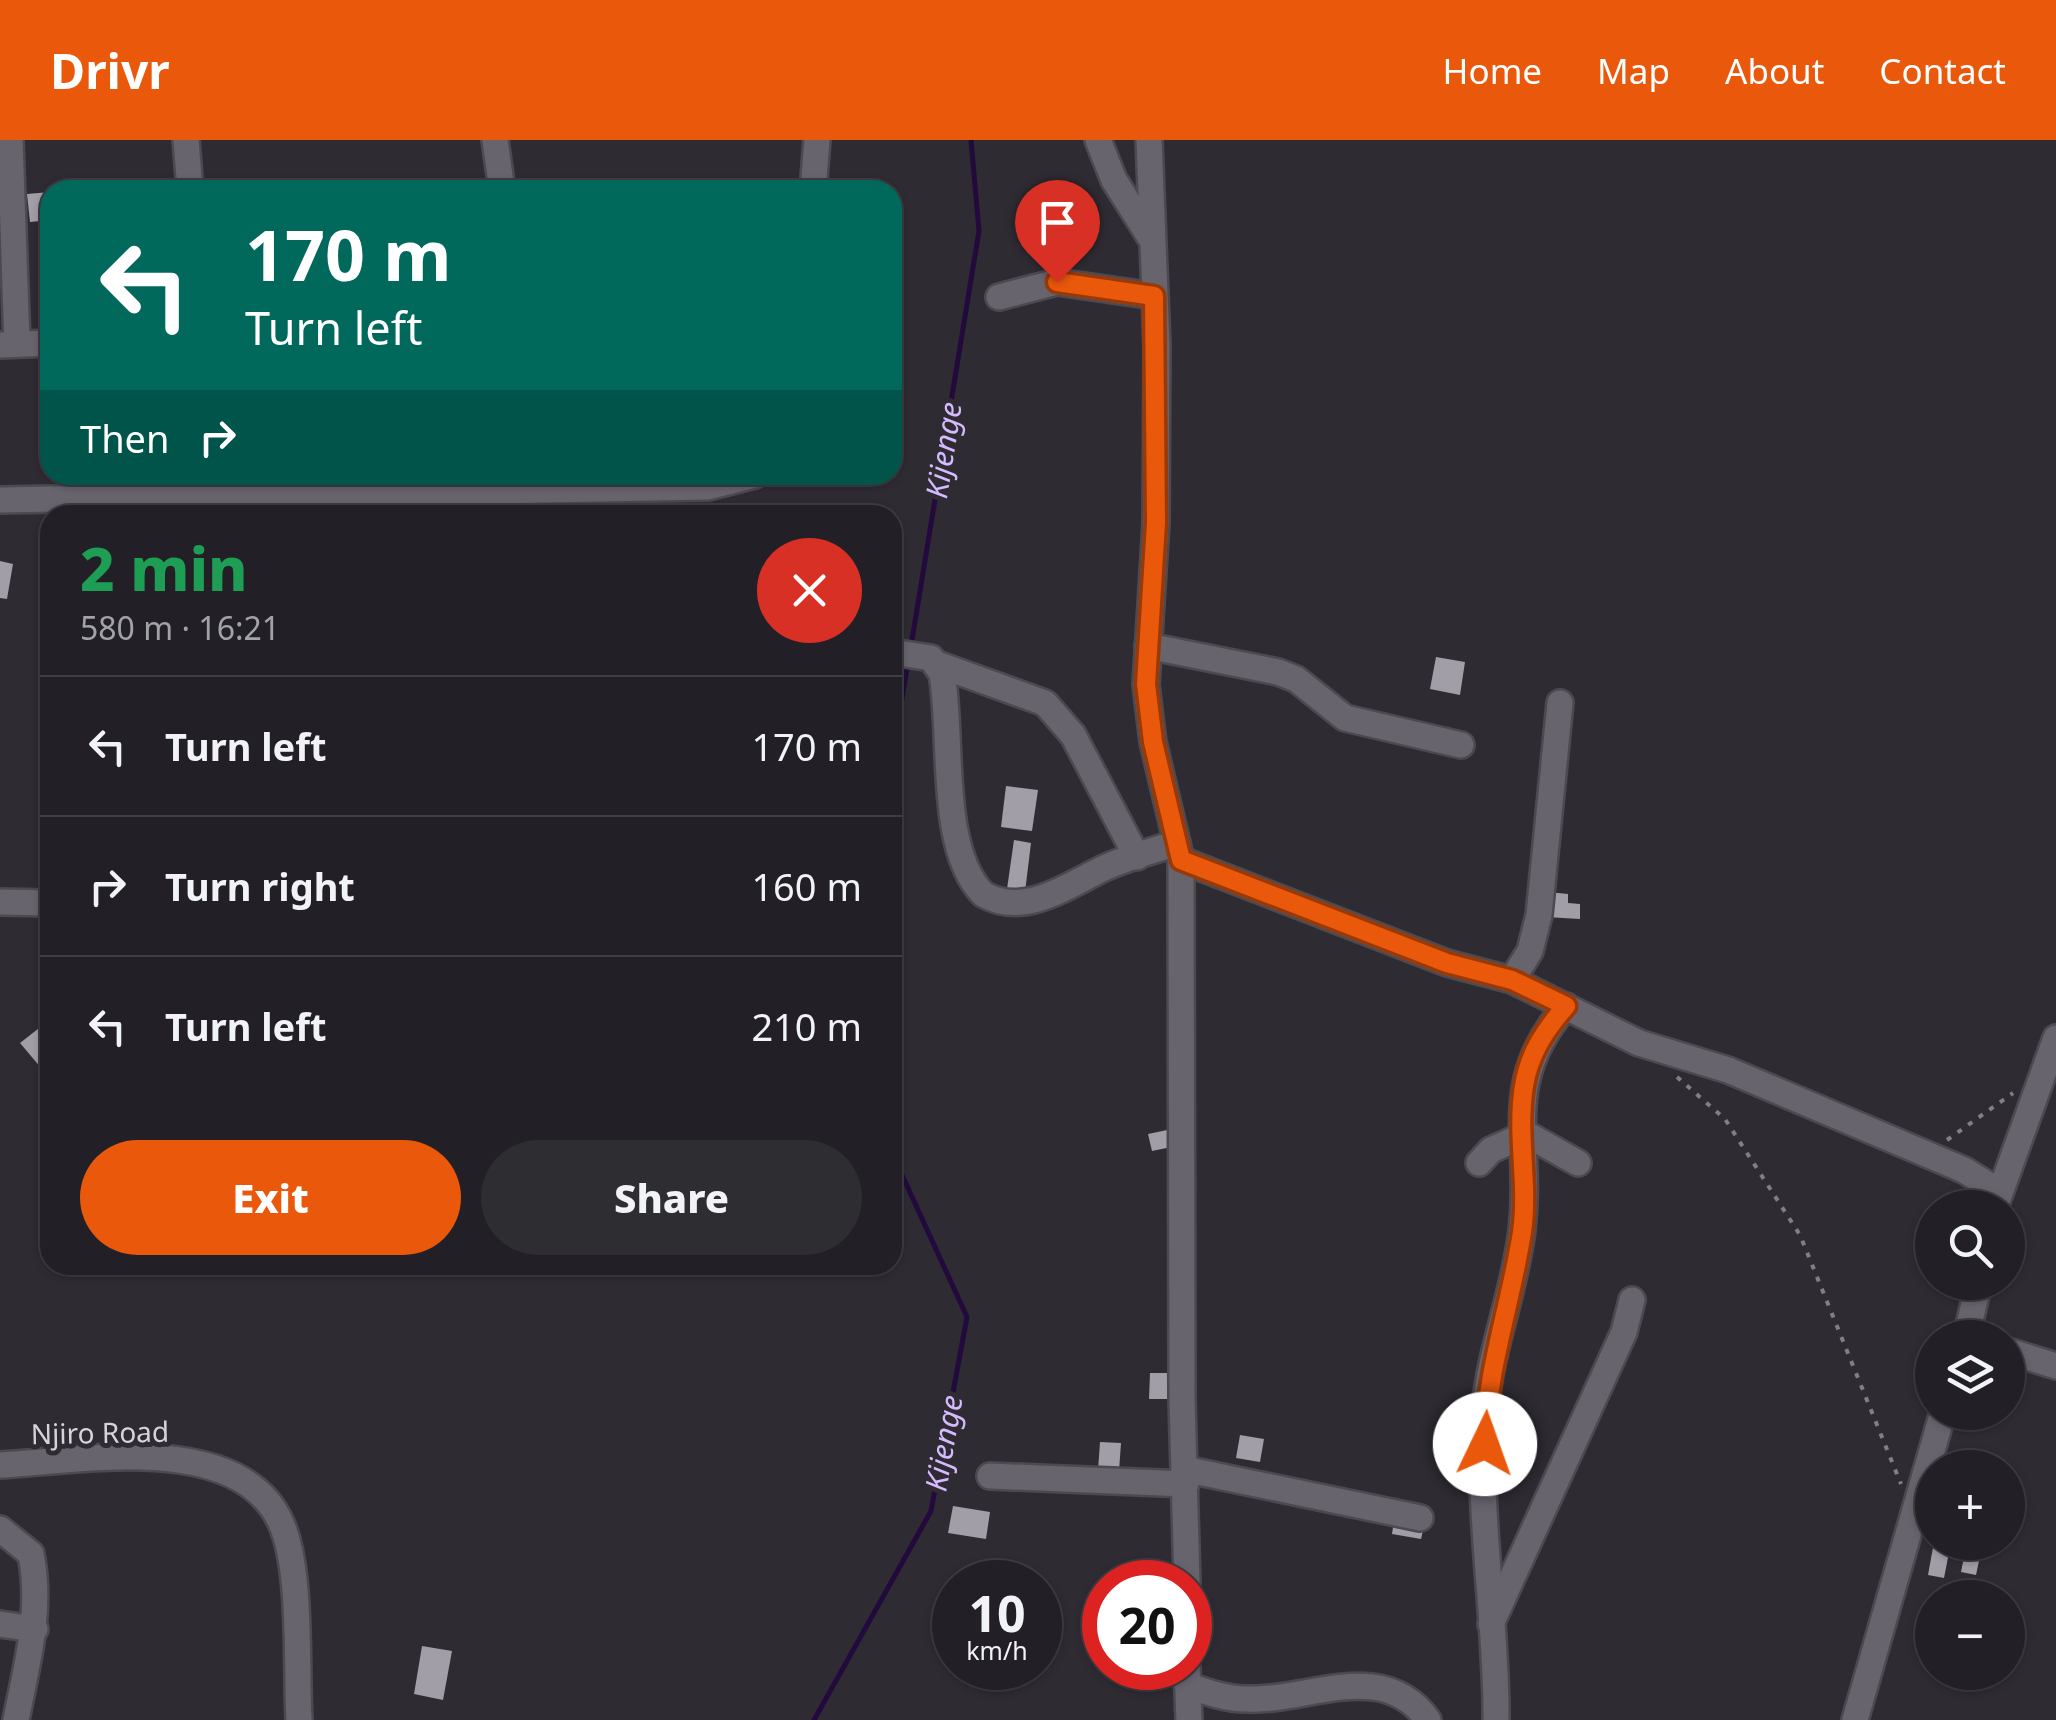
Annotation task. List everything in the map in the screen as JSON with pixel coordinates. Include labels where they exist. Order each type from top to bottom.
[{"type":"street","points":[[10,140],[9,344],[40,343]]},
{"type":"street","points":[[186,140],[189,180]]},
{"type":"street","points":[[495,140],[501,180]]},
{"type":"street","points":[[814,180],[817,140]]},
{"type":"street","points":[[1098,140],[1114,180],[1150,237]]},
{"type":"street","points":[[1150,140],[1156,523],[1148,646],[1153,742],[1179,851],[1187,1560]]},
{"type":"street","points":[[999,297],[1057,282],[1154,296]]},
{"type":"street","points":[[0,500],[188,485],[385,504],[485,485]]},
{"type":"street","points":[[563,485],[716,485]]},
{"type":"street","points":[[1148,646],[1278,672],[1296,679],[1345,718],[1461,744]]},
{"type":"street","points":[[902,654],[934,661],[1045,702],[1073,736],[1137,857]]},
{"type":"street","points":[[934,661],[947,702],[954,826],[966,868],[983,894],[1011,901],[1044,898],[1137,857],[1179,851],[1447,963],[1512,980],[1639,1043],[1728,1070],[1931,1156],[1982,1190]]},
{"type":"street","points":[[1512,980],[1530,951],[1539,915],[1560,703]]},
{"type":"street","points":[[0,902],[40,902]]},
{"type":"street","points":[[1496,1720],[1484,1515],[1485,1409],[1522,1228],[1524,1084],[1539,1037],[1566,1006]]},
{"type":"street","points":[[1999,1190],[2056,1038]]},
{"type":"street","points":[[1479,1163],[1491,1150],[1521,1134]]},
{"type":"street","points":[[1521,1134],[1578,1163]]},
{"type":"street","points":[[1491,1624],[1624,1332],[1632,1300]]},
{"type":"street","points":[[2025,1356],[2056,1366]]},
{"type":"street","points":[[1855,1720],[1937,1430]]},
{"type":"street","name":"Njiro Road","points":[[0,1466],[174,1458],[216,1467],[260,1496],[281,1522],[293,1584],[299,1720]]},
{"type":"street","points":[[990,1476],[1185,1477],[1420,1518]]},
{"type":"street","points":[[0,1529],[31,1554],[36,1583],[35,1629],[16,1720]]},
{"type":"street","points":[[0,1624],[35,1629]]},
{"type":"street","points":[[1212,1686],[1249,1700],[1361,1685],[1396,1693],[1416,1704],[1428,1720]]},
{"type":"street","points":[[1188,1690],[1189,1720]]},
{"type":"path","points":[[1668,1068],[1725,1119],[1800,1235],[1873,1406],[1911,1512]]},
{"type":"path","points":[[1931,1156],[2009,1094],[2036,1086]]},
{"type":"building","points":[[40,193],[40,221],[30,222],[27,194]]},
{"type":"building","points":[[0,561],[13,564],[7,599],[0,598]]},
{"type":"building","points":[[1436,657],[1465,662],[1460,695],[1430,689]]},
{"type":"building","points":[[1006,786],[1038,790],[1032,831],[1001,827]]},
{"type":"building","points":[[1014,840],[1031,843],[1025,892],[1007,889]]},
{"type":"building","points":[[1548,892],[1568,894],[1568,903],[1580,904],[1580,919],[1546,917]]},
{"type":"building","points":[[40,1027],[40,1067],[20,1043]]},
{"type":"building","points":[[1172,1129],[1176,1146],[1152,1151],[1148,1134]]},
{"type":"building","points":[[1150,1373],[1168,1373],[1168,1399],[1149,1399]]},
{"type":"building","points":[[1240,1435],[1264,1439],[1260,1462],[1236,1458]]},
{"type":"building","points":[[1100,1442],[1121,1443],[1119,1471],[1098,1470]]},
{"type":"building","points":[[953,1506],[990,1512],[986,1539],[948,1533]]},
{"type":"building","points":[[1394,1521],[1424,1526],[1421,1539],[1392,1534]]},
{"type":"building","points":[[1931,1560],[1948,1560],[1944,1578],[1928,1575]]},
{"type":"building","points":[[1963,1560],[1979,1560],[1976,1575],[1961,1572]]},
{"type":"building","points":[[422,1646],[452,1651],[443,1700],[414,1694]]},
{"type":"waterway","name":"Kijenge","points":[[911,646],[979,231],[971,140]]},
{"type":"waterway","name":"Kijenge","points":[[902,698],[908,662]]},
{"type":"waterway","name":"Kijenge","points":[[814,1720],[931,1511],[967,1317],[902,1175]]},
{"type":"route","points":[[1057,282],[1154,296],[1156,523],[1146,684],[1153,742],[1181,860],[1447,963],[1512,980],[1566,1006],[1539,1037],[1524,1084],[1520,1137],[1522,1228],[1513,1283],[1496,1344],[1485,1409],[1485,1444]]}]
